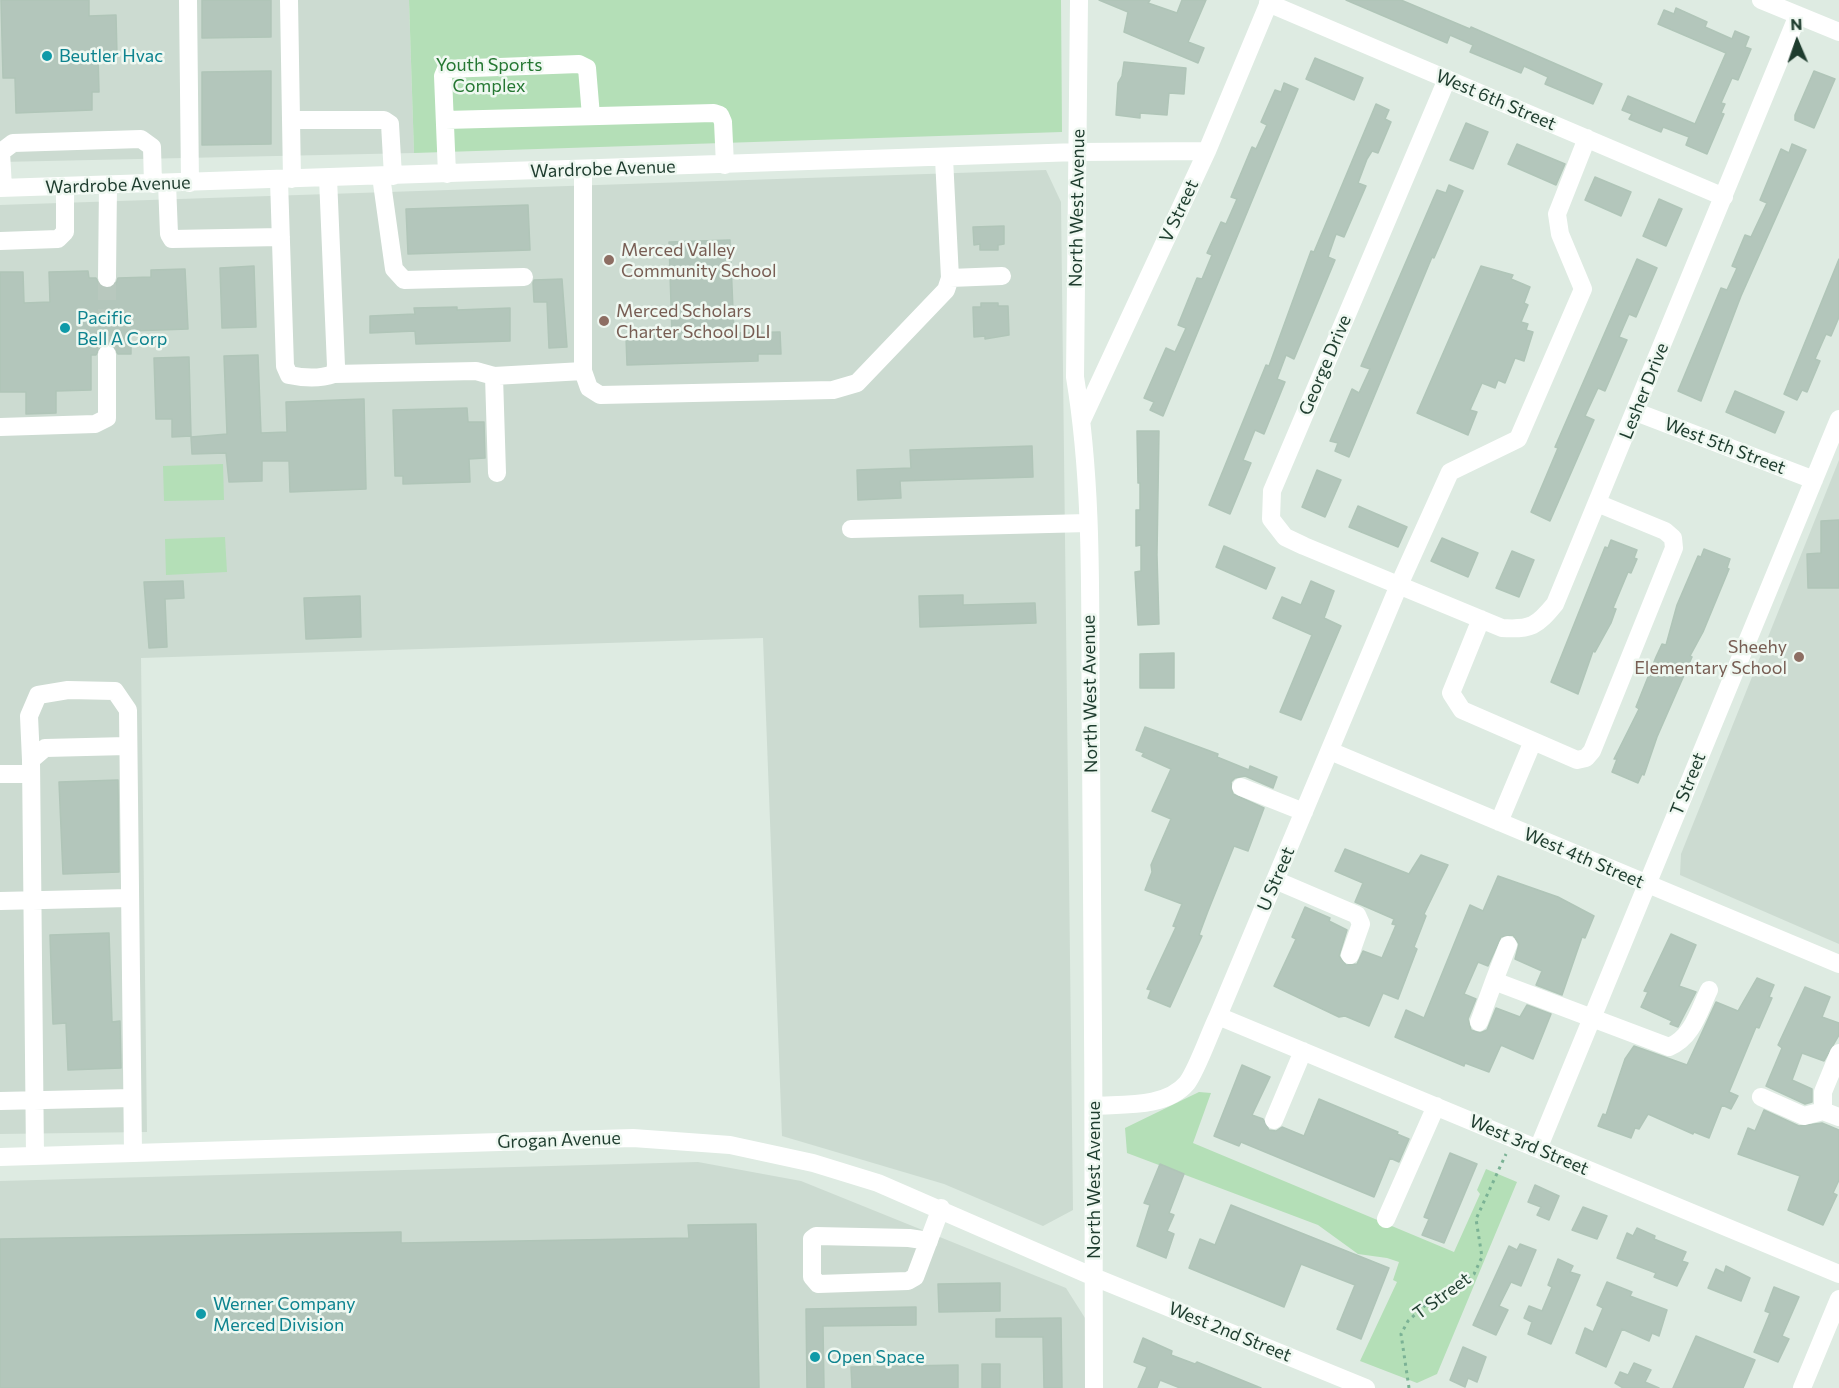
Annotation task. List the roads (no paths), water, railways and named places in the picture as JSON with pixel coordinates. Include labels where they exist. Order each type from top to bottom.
[{"type":"street","points":[[188,0],[190,183]]},
{"type":"street","points":[[289,0],[291,120],[281,237],[285,366],[289,375],[300,377],[334,374],[476,371],[494,376],[583,371]]},
{"type":"street","name":"North West Avenue","points":[[1079,0],[1075,377],[1082,420],[1088,523],[1095,1106],[1094,1388]]},
{"type":"street","points":[[1761,0],[1839,32]]},
{"type":"street","name":"West 6th Street","points":[[1269,2],[1724,197]]},
{"type":"street","name":"V Street","points":[[1082,420],[1206,152],[1269,2]]},
{"type":"street","name":"Lesher Drive","points":[[1399,585],[1502,628],[1525,629],[1542,620],[1555,604],[1798,15]]},
{"type":"street","points":[[447,174],[443,76],[446,69],[579,64],[587,68],[589,76],[591,116]]},
{"type":"street","name":"George Drive","points":[[1399,585],[1285,537],[1271,519],[1272,491],[1447,79]]},
{"type":"street","points":[[445,120],[714,113],[720,116],[723,122],[725,165]]},
{"type":"street","points":[[291,120],[384,120],[390,124],[387,176],[394,269],[404,280],[524,277]]},
{"type":"street","name":"U Street","points":[[1095,1106],[1143,1103],[1167,1097],[1187,1083],[1218,1016],[1399,585],[1450,472],[1518,439],[1583,289],[1560,234],[1557,214],[1587,138]]},
{"type":"street","points":[[1,188],[1,152],[13,143],[141,139],[152,147],[169,234],[172,239],[281,237]]},
{"type":"street","name":"Wardrobe Avenue","points":[[1,188],[1078,152],[1206,152]]},
{"type":"street","points":[[584,170],[583,371],[589,388],[600,395],[845,389],[858,383],[946,290],[950,278],[944,158]]},
{"type":"street","points":[[328,178],[336,366],[334,374]]},
{"type":"street","points":[[107,278],[108,185]]},
{"type":"street","points":[[0,241],[58,239],[65,232],[66,186]]},
{"type":"street","points":[[950,278],[1002,276]]},
{"type":"street","points":[[0,427],[96,424],[107,418],[107,354]]},
{"type":"street","points":[[494,376],[497,473]]},
{"type":"street","name":"West 5th Street","points":[[1635,412],[1814,480]]},
{"type":"street","name":"T Street","points":[[1538,1149],[1839,419]]},
{"type":"street","points":[[1481,619],[1451,693],[1454,702],[1462,710],[1577,760],[1586,758],[1592,750],[1674,548],[1674,538],[1665,531],[1597,503]]},
{"type":"street","points":[[851,529],[1088,523]]},
{"type":"street","points":[[35,1155],[29,716],[38,695],[68,690],[115,691],[128,710],[133,1153]]},
{"type":"street","points":[[1499,822],[1533,741]]},
{"type":"street","points":[[0,774],[31,767],[45,748],[127,746]]},
{"type":"street","name":"West 4th Street","points":[[1330,751],[1839,964]]},
{"type":"street","points":[[1241,787],[1304,812]]},
{"type":"street","points":[[1275,880],[1357,915],[1361,924],[1350,955]]},
{"type":"street","points":[[0,901],[129,898]]},
{"type":"street","points":[[1479,1022],[1508,945]]},
{"type":"street","points":[[1494,981],[1669,1047],[1680,1042],[1691,1027],[1709,990]]},
{"type":"street","name":"West 3rd Street","points":[[1218,1016],[1839,1274]]},
{"type":"street","points":[[1274,1120],[1303,1051]]},
{"type":"street","points":[[1761,1096],[1804,1116],[1831,1114],[1822,1092],[1839,1053]]},
{"type":"street","points":[[0,1101],[132,1098]]},
{"type":"street","points":[[1386,1219],[1436,1106]]},
{"type":"street","name":"Grogan Avenue","points":[[0,1157],[633,1138],[692,1140],[730,1145],[813,1162],[878,1183],[1094,1276]]},
{"type":"street","points":[[928,1241],[909,1238],[816,1236],[812,1239],[812,1277],[818,1284],[908,1281],[915,1277],[941,1209]]},
{"type":"street","name":"West 2nd Street","points":[[1094,1276],[1366,1388]]},
{"type":"street","points":[[1802,1388],[1839,1299]]},
{"type":"tunnel","points":[[107,278],[107,354]]},
{"type":"place","name":"Beutler Hvac","points":[[47,56]]},
{"type":"place","name":"Merced Valley Community School","points":[[609,260]]},
{"type":"place","name":"Merced Scholars Charter School DLI","points":[[604,321]]},
{"type":"place","name":"Pacific Bell A Corp","points":[[65,328]]},
{"type":"place","name":"Sheehy Elementary School","points":[[1799,657]]},
{"type":"place","name":"Werner Company Merced Division","points":[[201,1314]]},
{"type":"place","name":"Open Space","points":[[815,1357]]},
{"type":"park label","name":"Youth Sports Complex","points":[[489,76]]}]
